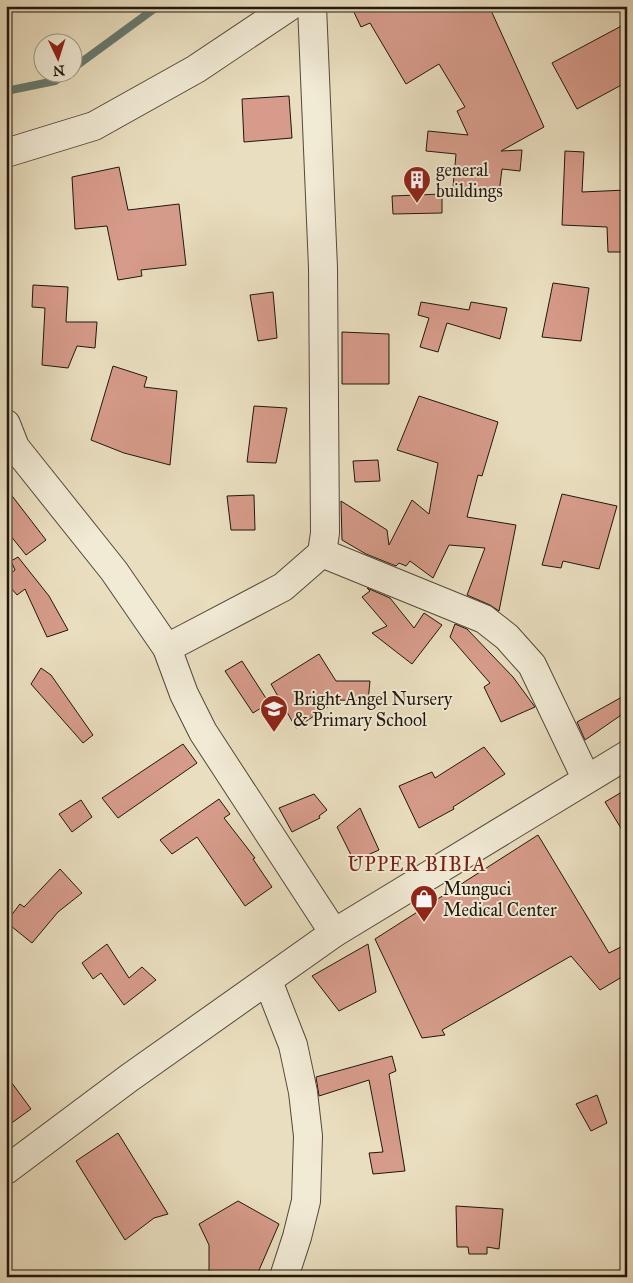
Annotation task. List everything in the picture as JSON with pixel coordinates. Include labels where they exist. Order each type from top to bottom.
[{"type":"street","points":[[6,153],[94,126],[196,69],[290,6]]},
{"type":"street","points":[[167,648],[283,587],[322,553],[325,533],[323,268],[312,6]]},
{"type":"street","points":[[6,424],[15,447],[114,571],[167,648],[184,694],[203,732],[334,933]]},
{"type":"street","points":[[322,553],[484,619],[507,637],[532,665],[586,778]]},
{"type":"street","points":[[6,1170],[129,1078],[334,933],[586,778],[627,755]]},
{"type":"street","points":[[268,980],[293,1045],[303,1092],[308,1136],[306,1201],[284,1277]]},
{"type":"building","points":[[351,6],[489,6],[544,127],[501,151],[522,150],[520,171],[502,169],[499,193],[453,187],[456,154],[426,151],[428,131],[468,135],[457,111],[465,107],[439,64],[406,84],[370,23],[361,27]]},
{"type":"building","points":[[627,23],[627,82],[577,109],[552,63]]},
{"type":"building","points":[[289,96],[292,138],[244,142],[242,99]]},
{"type":"building","points":[[565,151],[584,152],[582,192],[626,190],[627,252],[608,252],[607,227],[562,225]]},
{"type":"building","points":[[119,167],[128,210],[179,204],[186,265],[141,270],[142,276],[118,280],[107,226],[75,229],[72,177]]},
{"type":"building","name":"general buildings","points":[[442,194],[442,213],[393,214],[392,196]]},
{"type":"building","points":[[553,283],[589,288],[581,341],[542,337]]},
{"type":"building","points":[[33,285],[68,287],[66,322],[97,322],[95,348],[77,346],[68,368],[42,365],[45,308],[32,307]]},
{"type":"building","points":[[273,292],[277,338],[258,341],[250,295]]},
{"type":"building","points":[[421,302],[469,310],[471,302],[507,308],[500,339],[447,323],[438,352],[420,347],[429,318],[418,315]]},
{"type":"building","points":[[342,332],[389,334],[389,384],[342,384]]},
{"type":"building","points":[[113,366],[147,377],[144,387],[177,391],[170,465],[124,453],[91,440]]},
{"type":"building","points":[[419,396],[498,422],[482,476],[478,475],[467,517],[516,525],[499,611],[467,595],[485,548],[449,545],[433,578],[410,561],[406,566],[399,563],[396,566],[366,554],[342,540],[341,501],[387,530],[389,545],[412,500],[429,514],[438,463],[397,450]]},
{"type":"building","points":[[254,406],[287,408],[276,463],[247,462]]},
{"type":"building","points":[[378,460],[380,481],[355,482],[353,461]]},
{"type":"building","points":[[6,488],[46,540],[26,555],[6,530]]},
{"type":"building","points":[[562,494],[617,506],[599,569],[563,561],[561,568],[542,565]]},
{"type":"building","points":[[254,495],[255,530],[231,530],[227,496]]},
{"type":"building","points":[[18,557],[49,596],[68,630],[47,637],[25,589],[17,595],[6,582],[6,577],[15,570],[11,561]]},
{"type":"building","points":[[367,588],[390,598],[414,628],[424,613],[442,625],[412,664],[372,633],[387,626],[362,597],[370,591]]},
{"type":"building","points":[[455,624],[467,629],[513,677],[535,707],[501,722],[484,687],[490,683],[450,637]]},
{"type":"building","points":[[319,654],[336,681],[370,681],[368,701],[338,700],[296,728],[271,684]]},
{"type":"building","points":[[242,661],[269,703],[253,713],[225,671]]},
{"type":"building","points":[[41,668],[51,675],[93,735],[83,743],[31,684]]},
{"type":"building","points":[[622,697],[627,705],[627,711],[585,740],[577,722]]},
{"type":"building","points":[[183,744],[197,763],[118,818],[102,798]]},
{"type":"building","points":[[484,747],[505,774],[453,807],[454,809],[419,828],[399,786],[432,772],[435,778]]},
{"type":"building","points":[[627,789],[627,838],[605,802]]},
{"type":"building","points":[[314,794],[327,810],[319,816],[320,818],[292,832],[279,808]]},
{"type":"building","points":[[219,799],[230,814],[224,818],[255,858],[253,859],[272,887],[245,906],[197,837],[172,854],[160,840]]},
{"type":"building","points":[[81,800],[92,817],[72,832],[59,814]]},
{"type":"building","points":[[360,808],[379,850],[354,861],[337,827]]},
{"type":"building","points":[[538,835],[609,953],[627,944],[627,974],[600,990],[571,956],[442,1030],[445,1035],[422,1038],[375,939]]},
{"type":"building","points":[[60,869],[82,893],[58,912],[32,943],[6,922],[20,904],[24,907]]},
{"type":"building","points":[[107,944],[129,978],[142,967],[156,980],[124,1005],[101,973],[93,979],[82,963]]},
{"type":"building","points":[[368,944],[376,992],[339,1011],[312,976]]},
{"type":"building","points":[[392,1056],[396,1071],[389,1074],[405,1171],[373,1174],[369,1153],[383,1152],[369,1080],[319,1096],[316,1077]]},
{"type":"building","points":[[6,1075],[31,1109],[6,1127]]},
{"type":"building","points":[[597,1095],[607,1123],[591,1131],[576,1104]]},
{"type":"building","points":[[118,1133],[168,1214],[154,1218],[125,1240],[76,1161]]},
{"type":"building","points":[[238,1201],[279,1224],[256,1277],[209,1277],[209,1245],[199,1224]]},
{"type":"building","points":[[456,1206],[503,1209],[499,1249],[487,1247],[487,1254],[469,1254],[468,1247],[457,1247]]},
{"type":"waterway","points":[[82,62],[158,6]]},
{"type":"waterway","points":[[6,91],[50,82]]},
{"type":"place","name":"general buildings","points":[[417,204]]},
{"type":"place","name":"Bright Angel Nursery & Primary School","points":[[274,733]]},
{"type":"place","name":"Munguci Medical Center","points":[[424,923]]},
{"type":"district","name":"UPPER BIBIA","points":[[417,864]]}]
